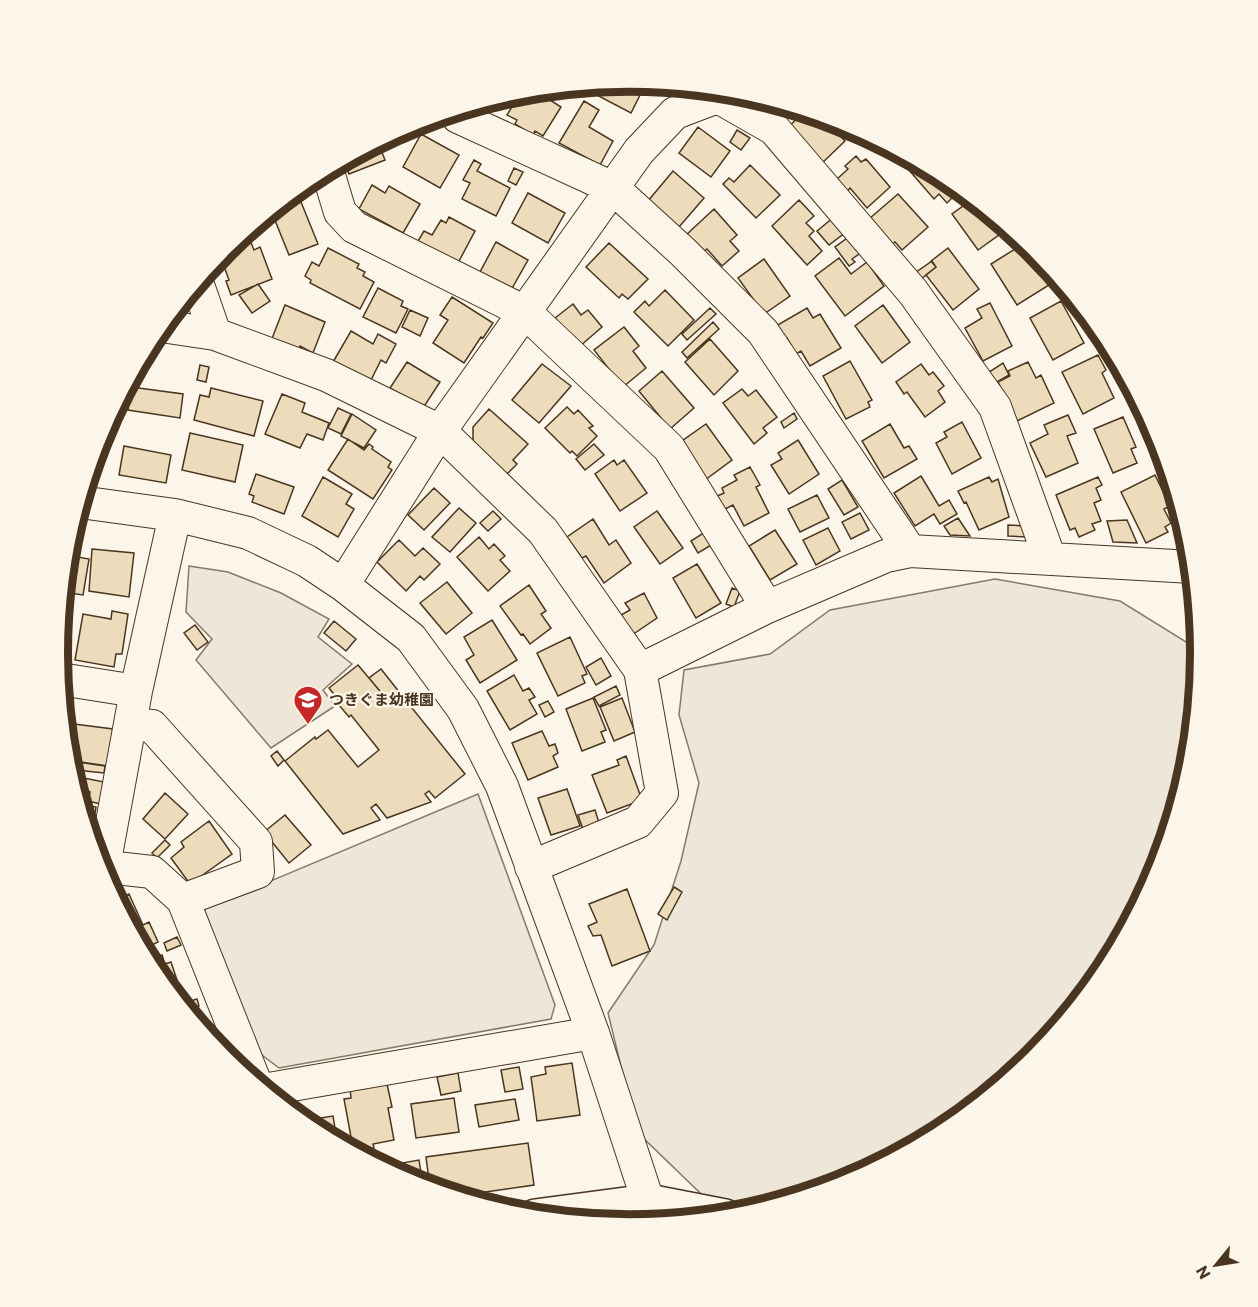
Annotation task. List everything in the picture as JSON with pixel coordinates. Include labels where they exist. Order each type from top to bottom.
[{"type":"main road","points":[[600,1214],[667,1214]]},
{"type":"street","points":[[343,585],[440,431],[639,151],[675,112],[709,98]]},
{"type":"street","points":[[736,102],[774,129],[912,292],[995,407],[1050,559]]},
{"type":"street","points":[[461,118],[613,188],[683,252],[763,332],[910,551]]},
{"type":"street","points":[[330,179],[340,212],[354,228],[525,312],[669,448],[767,608]]},
{"type":"street","points":[[200,291],[215,334]]},
{"type":"street","points":[[172,328],[215,334],[326,375],[440,431],[543,531],[640,670],[662,793],[638,822],[531,867]]},
{"type":"street","points":[[88,503],[175,515],[248,533],[307,561],[343,585],[411,638],[463,710],[502,786],[592,1033],[644,1213]]},
{"type":"street","points":[[104,852],[136,691],[175,515]]},
{"type":"street","points":[[640,670],[767,608],[886,556],[910,551],[1184,567]]},
{"type":"street","points":[[69,680],[136,691]]},
{"type":"street","points":[[130,724],[152,726],[256,842],[258,872],[183,900]]},
{"type":"street","points":[[110,867],[152,872],[183,900],[249,1067]]},
{"type":"street","points":[[274,1088],[592,1033]]},
{"type":"shaded area","points":[[189,566],[228,572],[281,593],[329,619],[318,637],[352,664],[323,690],[335,706],[271,748],[196,660],[212,639],[186,612]]},
{"type":"shaded area","points":[[995,579],[1120,601],[1190,644],[1186,727],[1180,763],[1161,834],[1133,902],[1096,965],[1051,1024],[1026,1051],[971,1099],[910,1140],[877,1157],[809,1185],[774,1196],[716,1208],[637,1132],[608,1013],[654,945],[681,861],[699,783],[679,715],[684,670],[770,654],[830,610]]},
{"type":"shaded area","points":[[478,794],[555,1005],[551,1019],[279,1068],[258,1052],[204,909]]},
{"type":"building","points":[[641,92],[631,113],[593,93]]},
{"type":"building","points":[[548,98],[561,107],[543,136],[535,131],[533,135],[515,124],[517,120],[507,115],[514,104]]},
{"type":"building","points":[[584,101],[599,110],[589,127],[613,141],[600,165],[559,143]]},
{"type":"building","points":[[797,118],[837,132],[845,141],[819,166],[785,130]]},
{"type":"building","points":[[698,127],[730,151],[711,177],[679,153]]},
{"type":"building","points":[[737,130],[750,138],[741,150],[730,142]]},
{"type":"building","points":[[421,134],[459,155],[440,188],[403,167]]},
{"type":"building","points":[[381,150],[385,160],[349,174],[347,168]]},
{"type":"building","points":[[856,156],[861,162],[866,159],[890,187],[867,208],[850,188],[847,192],[836,180],[848,169],[845,166]]},
{"type":"building","points":[[474,160],[481,164],[477,171],[510,188],[496,216],[462,199],[470,183],[463,180]]},
{"type":"building","points":[[750,165],[780,195],[756,218],[723,184],[729,178],[734,182]]},
{"type":"building","points":[[514,168],[523,172],[516,185],[508,181]]},
{"type":"building","points":[[912,168],[954,196],[947,203],[939,194],[934,199],[909,170]]},
{"type":"building","points":[[673,171],[704,198],[679,227],[648,201]]},
{"type":"building","points":[[372,185],[385,193],[389,186],[420,204],[403,233],[359,209]]},
{"type":"building","points":[[528,193],[565,213],[548,243],[512,223]]},
{"type":"building","points":[[898,194],[928,227],[902,250],[895,242],[892,244],[869,219]]},
{"type":"building","points":[[799,200],[814,216],[806,223],[814,231],[809,236],[822,251],[807,265],[772,226]]},
{"type":"building","points":[[301,202],[318,244],[289,255],[274,218],[289,206]]},
{"type":"building","points":[[966,204],[1001,233],[978,250],[952,214]]},
{"type":"building","points":[[714,209],[737,235],[730,241],[739,251],[722,266],[707,249],[702,253],[686,235]]},
{"type":"building","points":[[449,217],[475,231],[458,263],[418,241],[424,231],[432,235],[441,220],[446,223]]},
{"type":"building","points":[[834,217],[846,232],[829,245],[817,231]]},
{"type":"building","points":[[850,236],[862,252],[852,259],[855,262],[849,266],[835,247]]},
{"type":"building","points":[[250,240],[254,250],[260,247],[272,279],[231,295],[226,281],[229,280],[224,265]]},
{"type":"building","points":[[496,242],[528,260],[511,290],[480,272]]},
{"type":"building","points":[[609,243],[648,279],[628,299],[622,294],[619,298],[586,267]]},
{"type":"building","points":[[328,248],[359,264],[357,268],[365,272],[363,276],[374,282],[360,309],[310,283],[311,280],[305,276],[312,262],[319,266]]},
{"type":"building","points":[[948,248],[979,289],[953,310],[926,275],[936,267],[931,261]]},
{"type":"building","points":[[1017,248],[1041,272],[1049,285],[1017,305],[991,264]]},
{"type":"building","points":[[839,258],[851,274],[867,262],[884,286],[845,316],[815,276]]},
{"type":"building","points":[[764,259],[790,296],[764,314],[738,278]]},
{"type":"building","points":[[932,261],[936,267],[920,280],[915,273]]},
{"type":"building","points":[[258,284],[270,301],[252,313],[239,295]]},
{"type":"building","points":[[378,288],[403,301],[401,306],[408,309],[396,333],[363,317]]},
{"type":"building","points":[[665,290],[694,320],[668,346],[634,312],[645,301],[649,306]]},
{"type":"building","points":[[452,297],[493,323],[464,363],[433,343],[448,320],[440,315]]},
{"type":"building","points":[[1061,301],[1084,343],[1053,360],[1030,318]]},
{"type":"building","points":[[990,303],[1012,346],[983,361],[965,328],[982,318],[977,309]]},
{"type":"building","points":[[573,304],[581,315],[588,310],[602,327],[579,347],[555,318]]},
{"type":"building","points":[[285,305],[325,322],[313,353],[300,346],[297,352],[271,341]]},
{"type":"building","points":[[883,305],[910,342],[882,363],[855,326]]},
{"type":"building","points":[[710,308],[716,314],[687,340],[682,334]]},
{"type":"building","points":[[807,308],[813,318],[820,314],[841,348],[810,366],[801,351],[796,354],[787,338],[784,339],[776,326]]},
{"type":"building","points":[[410,310],[428,318],[420,336],[402,327]]},
{"type":"building","points":[[713,322],[719,329],[687,358],[682,352]]},
{"type":"building","points":[[624,327],[639,346],[633,351],[646,368],[623,387],[594,350]]},
{"type":"building","points":[[351,331],[373,344],[378,334],[396,344],[386,363],[381,360],[370,382],[333,362]]},
{"type":"building","points":[[710,339],[738,371],[714,395],[685,362]]},
{"type":"building","points":[[1101,351],[1115,373],[1127,395],[1125,396]]},
{"type":"building","points":[[1098,355],[1106,370],[1102,373],[1114,398],[1083,414],[1062,372]]},
{"type":"building","points":[[850,361],[872,400],[868,402],[870,407],[846,419],[823,376]]},
{"type":"building","points":[[407,362],[440,382],[423,408],[390,388]]},
{"type":"building","points":[[1028,362],[1036,378],[1041,375],[1054,403],[1017,421],[998,382],[1010,376],[1008,371]]},
{"type":"building","points":[[1003,363],[1009,375],[992,385],[986,374]]},
{"type":"building","points":[[542,364],[571,386],[539,423],[512,400]]},
{"type":"building","points":[[921,364],[929,375],[933,372],[944,386],[938,391],[945,402],[925,417],[907,392],[904,394],[896,382]]},
{"type":"building","points":[[200,365],[209,367],[206,382],[197,380]]},
{"type":"building","points":[[662,371],[694,408],[670,429],[639,391]]},
{"type":"building","points":[[135,388],[183,394],[180,418],[128,410],[130,397]]},
{"type":"building","points":[[211,388],[263,401],[254,436],[194,420],[200,395],[209,397]]},
{"type":"building","points":[[742,389],[748,396],[756,390],[777,417],[763,428],[767,433],[754,444],[723,403]]},
{"type":"building","points":[[282,394],[305,403],[302,412],[329,423],[323,440],[307,434],[300,448],[265,434]]},
{"type":"building","points":[[567,407],[574,414],[578,410],[593,426],[589,428],[597,436],[577,456],[572,451],[570,453],[545,428]]},
{"type":"building","points":[[338,408],[351,414],[341,434],[328,428]]},
{"type":"building","points":[[489,409],[528,444],[513,460],[517,464],[507,474],[473,444],[473,427]]},
{"type":"building","points":[[794,413],[797,419],[784,428],[781,422]]},
{"type":"building","points":[[352,414],[376,430],[364,448],[341,436]]},
{"type":"building","points":[[1068,415],[1076,433],[1067,436],[1078,463],[1046,477],[1030,443],[1048,434],[1044,425]]},
{"type":"building","points":[[1123,417],[1136,447],[1131,449],[1137,463],[1113,473],[1094,429]]},
{"type":"building","points":[[962,422],[981,458],[952,474],[936,443],[947,437],[944,432]]},
{"type":"building","points":[[706,424],[732,460],[705,480],[679,443]]},
{"type":"building","points":[[890,424],[904,448],[909,446],[917,459],[884,478],[862,441]]},
{"type":"building","points":[[190,433],[243,445],[235,482],[182,470]]},
{"type":"building","points":[[348,439],[364,450],[369,444],[373,447],[372,449],[391,462],[388,467],[392,470],[373,499],[328,470]]},
{"type":"building","points":[[798,440],[819,474],[789,494],[771,465],[782,459],[778,453]]},
{"type":"building","points":[[594,444],[604,455],[585,470],[576,459]]},
{"type":"building","points":[[124,446],[171,455],[166,483],[119,475]]},
{"type":"building","points":[[614,460],[617,465],[624,460],[647,493],[620,511],[595,474]]},
{"type":"building","points":[[750,467],[760,485],[756,487],[769,513],[744,526],[733,505],[725,509],[717,496],[724,493],[722,488],[737,480],[734,475]]},
{"type":"building","points":[[256,474],[294,487],[284,514],[252,502],[254,496],[249,494]]},
{"type":"building","points":[[1155,475],[1170,506],[1164,509],[1171,523],[1165,527],[1168,532],[1146,543],[1121,492]]},
{"type":"building","points":[[921,476],[939,506],[949,500],[957,514],[940,524],[934,514],[915,526],[894,493]]},
{"type":"building","points":[[323,477],[352,494],[346,504],[354,509],[338,537],[302,516]]},
{"type":"building","points":[[989,477],[992,482],[998,479],[1009,517],[979,530],[966,502],[964,503],[958,491]]},
{"type":"building","points":[[1098,477],[1102,485],[1096,488],[1101,500],[1094,503],[1101,521],[1092,524],[1095,530],[1079,537],[1075,528],[1070,530],[1056,495]]},
{"type":"building","points":[[842,480],[858,507],[844,515],[828,489]]},
{"type":"building","points":[[434,488],[450,503],[424,530],[408,515]]},
{"type":"building","points":[[817,495],[829,518],[800,532],[788,509]]},
{"type":"building","points":[[459,508],[476,523],[450,552],[432,537]]},
{"type":"building","points":[[493,511],[501,519],[488,531],[480,523]]},
{"type":"building","points":[[657,511],[683,548],[660,564],[634,527]]},
{"type":"building","points":[[860,513],[869,530],[851,539],[842,522]]},
{"type":"building","points":[[958,518],[970,536],[950,535],[944,526]]},
{"type":"building","points":[[593,519],[609,545],[616,540],[631,563],[604,583],[586,556],[582,558],[567,537]]},
{"type":"building","points":[[1127,520],[1137,543],[1113,542],[1107,521]]},
{"type":"building","points":[[1008,525],[1028,526],[1028,537],[1008,536]]},
{"type":"building","points":[[828,528],[840,551],[816,565],[803,540]]},
{"type":"building","points":[[775,530],[797,564],[770,580],[749,546]]},
{"type":"building","points":[[705,532],[713,544],[698,553],[691,541]]},
{"type":"building","points":[[479,537],[489,549],[494,544],[505,556],[500,560],[510,571],[488,591],[457,557]]},
{"type":"building","points":[[399,540],[415,556],[423,548],[440,564],[424,580],[420,576],[406,591],[377,562]]},
{"type":"building","points":[[92,549],[134,553],[129,597],[89,591]]},
{"type":"building","points":[[76,557],[89,559],[83,595],[71,593]]},
{"type":"building","points":[[697,564],[721,603],[696,618],[673,578]]},
{"type":"building","points":[[447,582],[472,613],[446,634],[420,603]]},
{"type":"building","points":[[529,585],[546,611],[541,614],[551,628],[530,644],[500,606]]},
{"type":"building","points":[[732,588],[740,591],[734,607],[726,604]]},
{"type":"building","points":[[644,593],[657,618],[632,635],[621,615],[630,610],[625,603]]},
{"type":"building","points":[[112,611],[128,614],[122,654],[116,654],[114,667],[75,660],[83,614],[111,619]]},
{"type":"building","points":[[492,620],[517,660],[480,683],[466,660],[474,655],[464,637]]},
{"type":"building","points":[[334,621],[356,639],[346,651],[324,633]]},
{"type":"building","points":[[195,625],[208,642],[197,650],[184,633]]},
{"type":"building","points":[[570,637],[587,674],[582,676],[585,683],[558,696],[537,653]]},
{"type":"building","points":[[601,658],[611,676],[596,685],[586,667]]},
{"type":"building","points":[[358,665],[389,702],[400,693],[465,774],[435,798],[429,791],[425,794],[431,802],[387,818],[376,804],[371,808],[380,820],[343,834],[285,761],[315,737],[316,739],[328,730],[358,767],[379,750],[351,715],[349,717],[339,705],[341,703],[329,688]]},
{"type":"building","points":[[381,669],[400,693],[389,702],[369,678]]},
{"type":"building","points":[[514,675],[523,691],[529,688],[535,697],[529,700],[537,714],[510,730],[487,691]]},
{"type":"building","points":[[616,686],[620,695],[599,706],[594,697]]},
{"type":"building","points":[[593,698],[606,730],[601,732],[605,742],[582,751],[566,709]]},
{"type":"building","points":[[622,698],[635,732],[614,741],[600,707]]},
{"type":"building","points":[[548,701],[554,712],[545,717],[539,705]]},
{"type":"building","points":[[74,724],[113,729],[108,766],[78,762],[73,733]]},
{"type":"building","points":[[542,731],[549,746],[555,744],[558,753],[553,756],[558,767],[528,780],[512,743]]},
{"type":"building","points":[[277,751],[284,760],[278,766],[271,756]]},
{"type":"building","points":[[626,756],[642,800],[607,813],[592,775],[619,765],[617,760]]},
{"type":"building","points":[[78,762],[105,766],[104,773],[80,770]]},
{"type":"building","points":[[84,778],[109,783],[105,805],[88,801],[90,792],[85,791]]},
{"type":"building","points":[[567,789],[580,826],[551,835],[538,798]]},
{"type":"building","points":[[165,793],[188,814],[165,839],[143,819]]},
{"type":"building","points":[[89,806],[96,807],[94,819],[100,820],[98,835]]},
{"type":"building","points":[[595,810],[601,829],[585,835],[578,815]]},
{"type":"building","points":[[285,815],[311,845],[289,863],[264,832]]},
{"type":"building","points":[[209,821],[232,854],[190,884],[171,858],[184,847],[181,842]]},
{"type":"building","points":[[165,840],[170,845],[157,858],[152,853]]},
{"type":"building","points":[[674,887],[682,892],[667,920],[658,914]]},
{"type":"building","points":[[627,889],[650,951],[612,966],[601,935],[593,936],[588,926],[597,922],[589,904]]},
{"type":"building","points":[[129,894],[143,925],[149,922],[158,942],[150,946],[123,897]]},
{"type":"building","points":[[177,937],[181,945],[167,951],[164,943]]},
{"type":"building","points":[[162,955],[165,964],[171,962],[180,990],[162,965],[157,957]]},
{"type":"building","points":[[197,999],[199,1006],[194,1008],[189,1001]]},
{"type":"building","points":[[572,1063],[580,1115],[537,1121],[531,1077],[546,1074],[545,1067]]},
{"type":"building","points":[[519,1067],[523,1089],[505,1092],[501,1070]]},
{"type":"building","points":[[458,1073],[461,1091],[441,1095],[437,1077]]},
{"type":"building","points":[[387,1084],[392,1107],[388,1108],[394,1140],[373,1144],[374,1148],[367,1150],[352,1142],[344,1099],[351,1098],[350,1088]]},
{"type":"building","points":[[454,1098],[459,1132],[416,1138],[411,1104]]},
{"type":"building","points":[[515,1099],[519,1120],[479,1127],[475,1105]]},
{"type":"building","points":[[333,1116],[336,1132],[317,1120],[315,1119]]},
{"type":"building","points":[[528,1143],[534,1185],[476,1193],[429,1177],[426,1157]]},
{"type":"building","points":[[419,1160],[421,1175],[402,1167],[402,1163]]},
{"type":"place","name":"つきぐま幼稚園","points":[[308,726]]}]
